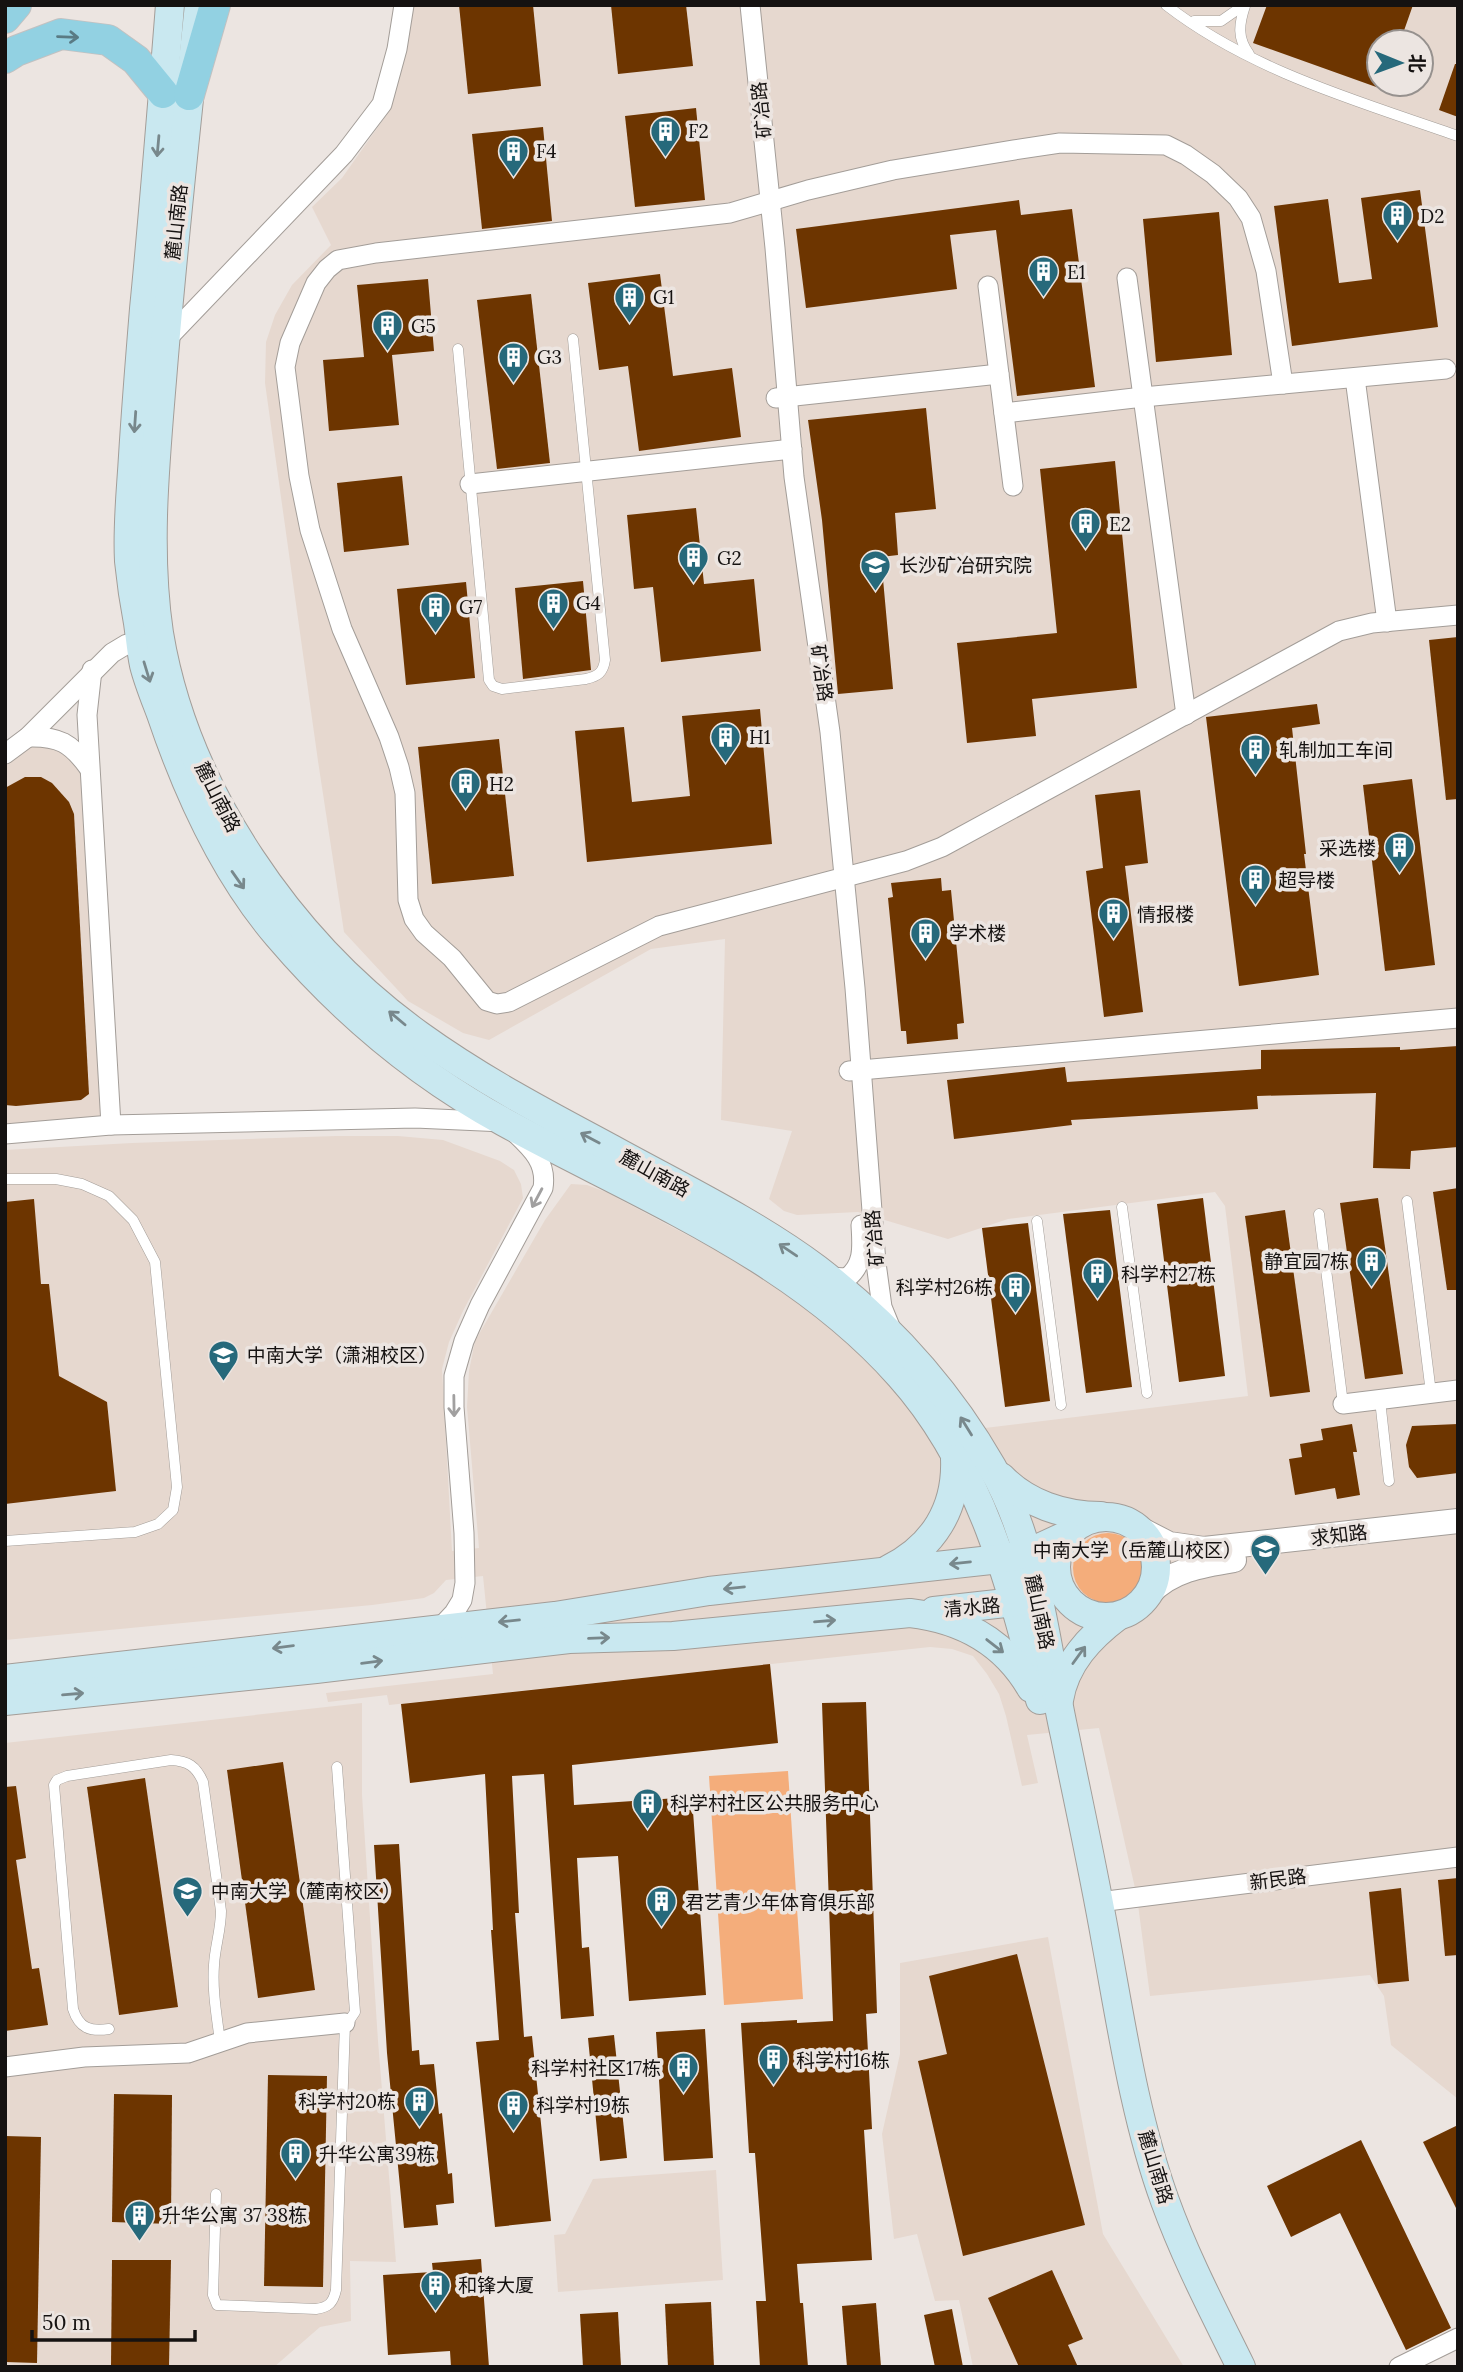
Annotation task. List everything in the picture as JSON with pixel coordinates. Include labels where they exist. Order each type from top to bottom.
[{"type":"main road","points":[[5,18],[16,5]]},
{"type":"main road","name":"麓山南路","points":[[170,5],[176,94],[165,341],[155,472],[150,640],[144,664],[170,743],[197,806],[231,869],[276,934],[342,1004],[404,1057],[504,1122],[706,1228],[761,1260],[816,1298],[877,1351],[934,1419],[982,1511],[1000,1559],[1026,1601]]},
{"type":"main road","name":"麓山南路","points":[[199,5],[176,94],[138,374],[129,517],[130,564],[150,640],[201,769],[231,826],[268,885],[313,941],[414,1032],[474,1072],[763,1233],[826,1277],[877,1320],[954,1406],[990,1464],[1017,1520],[1028,1553],[1026,1601],[1099,1902],[1127,2057],[1145,2134],[1164,2197],[1188,2260],[1241,2367]]},
{"type":"main road","points":[[5,58],[16,51],[61,34],[108,40],[176,94],[215,5]]},
{"type":"main road","points":[[883,1572],[908,1559],[940,1524],[951,1503],[954,1490],[955,1456]]},
{"type":"main road","points":[[5,1701],[316,1669],[569,1639],[673,1636],[910,1613],[954,1621],[995,1645],[1014,1663],[1050,1708],[1074,1660],[1090,1640],[1149,1594],[1155,1577],[1156,1560],[1151,1543],[1140,1529],[1129,1521],[1117,1517],[1067,1513],[1028,1499],[1013,1489],[990,1464]]},
{"type":"main road","points":[[5,1679],[555,1616],[709,1591],[1000,1559],[1028,1553],[1067,1535],[1090,1519],[1103,1516]]},
{"type":"main road","points":[[1067,1535],[1057,1555],[1056,1566],[1061,1588],[1074,1606],[1096,1616],[1118,1616]]},
{"type":"main road","name":"清水路","points":[[910,1613],[1026,1601],[1060,1601],[1074,1606]]},
{"type":"main road","name":"麓山南路","points":[[1050,1708],[1119,2095],[1135,2157],[1157,2220],[1227,2367]]},
{"type":"street","points":[[138,374],[165,341],[344,154],[382,104],[397,49],[404,5]]},
{"type":"street","name":"矿冶路","points":[[740,5],[765,203]]},
{"type":"street","name":"矿冶路","points":[[750,5],[785,449],[794,477],[830,732],[838,880],[855,1070],[882,1307],[895,1339]]},
{"type":"street","points":[[1283,384],[1266,271],[1251,218],[1238,198],[1213,174],[1166,145],[1060,144],[1014,150],[893,170],[730,214],[429,247],[338,260],[316,283],[290,343],[285,367],[288,401],[310,530],[342,629],[399,766],[405,793],[408,900],[414,919],[424,933],[461,968],[487,1001],[497,1004],[521,997],[668,923],[838,880],[906,861],[942,847],[1339,631],[1387,621],[1458,615]]},
{"type":"street","points":[[1127,278],[1186,715]]},
{"type":"street","points":[[988,286],[1013,486]]},
{"type":"street","points":[[1004,413],[1143,397],[1446,369]]},
{"type":"street","points":[[781,397],[999,374]]},
{"type":"street","points":[[1355,378],[1387,621]]},
{"type":"street","points":[[470,484],[785,449]]},
{"type":"street","points":[[5,754],[28,737],[92,670],[113,653],[127,644],[150,640]]},
{"type":"street","points":[[92,670],[87,715],[89,768],[111,1125]]},
{"type":"street","points":[[28,737],[45,736],[62,741],[77,752],[89,768]]},
{"type":"street","points":[[855,1070],[1458,1018]]},
{"type":"street","name":"矿冶路","points":[[826,1277],[848,1278],[861,1262],[855,1070]]},
{"type":"street","points":[[415,1118],[439,1099],[439,1088],[429,1075]]},
{"type":"street","points":[[5,1134],[111,1125],[415,1118],[504,1122],[541,1160],[545,1174],[543,1188],[475,1317],[464,1341],[454,1376],[465,1583],[462,1600],[439,1629]]},
{"type":"street","points":[[1343,1404],[1458,1390]]},
{"type":"street","name":"求知路","points":[[1140,1529],[1169,1545],[1204,1549],[1458,1521]]},
{"type":"street","name":"求知路","points":[[1149,1594],[1157,1584],[1180,1572],[1216,1563],[1458,1534]]},
{"type":"street","name":"新民路","points":[[1099,1902],[1458,1857]]},
{"type":"street","points":[[5,2067],[84,2057],[188,2053],[263,2031],[345,2023]]},
{"type":"street","points":[[1399,2367],[1458,2338]]},
{"type":"lane","points":[[1166,5],[1251,57],[1292,76],[1458,136]]},
{"type":"lane","points":[[1187,19],[1221,21],[1244,5]]},
{"type":"lane","points":[[1244,5],[1239,30],[1242,45],[1251,57]]},
{"type":"lane","points":[[458,349],[489,680],[493,686],[502,689],[586,679],[597,676],[604,670],[573,339]]},
{"type":"lane","points":[[5,1179],[55,1179],[82,1184],[109,1196],[134,1220],[155,1262],[177,1487],[173,1510],[158,1524],[135,1532],[5,1541]]},
{"type":"lane","points":[[1407,1201],[1431,1393]]},
{"type":"lane","points":[[1122,1207],[1147,1393]]},
{"type":"lane","points":[[1319,1214],[1343,1404]]},
{"type":"lane","points":[[1037,1221],[1062,1405]]},
{"type":"lane","points":[[1380,1399],[1389,1480]]},
{"type":"lane","points":[[109,2029],[89,2030],[76,2018],[73,2009],[54,1785],[57,1780],[67,1776],[181,1760],[192,1765],[203,1782],[221,1927],[213,1979],[220,2042]]},
{"type":"lane","points":[[216,2194],[213,2295],[217,2305],[316,2309],[329,2305],[336,2290],[345,2023],[355,2012],[337,1767]]},
{"type":"shaded area","name":"长沙矿冶研究院","points":[[412,5],[1458,5],[1458,2099],[1391,2045],[1384,1996],[1370,1975],[1150,1996],[1137,1897],[1099,1728],[1027,1735],[1038,1783],[1022,1786],[999,1694],[973,1656],[952,1649],[930,1647],[389,1705],[387,1695],[328,1702],[326,1693],[493,1674],[483,1576],[446,1580],[434,1593],[424,1598],[372,1605],[5,1640],[5,1150],[132,1143],[398,1136],[443,1140],[500,1161],[514,1170],[521,1184],[523,1198],[463,1311],[449,1342],[442,1369],[452,1551],[479,1548],[467,1407],[469,1371],[475,1341],[545,1220],[571,1184],[587,1185],[606,1192],[753,1270],[801,1301],[851,1343],[911,1409],[927,1435],[1248,1396],[1225,1206],[1215,1192],[1008,1219],[948,1239],[858,1212],[797,1215],[784,1211],[769,1199],[792,1131],[721,1120],[725,939],[651,949],[489,1040],[463,1033],[408,1001],[344,932],[265,383],[266,342],[275,315],[292,285],[331,245],[312,207],[342,178],[385,117],[393,98]]},
{"type":"shaded area","points":[[45,736],[89,768],[111,1125],[5,1134],[5,754]]},
{"type":"shaded area","points":[[1108,1533],[1133,1543],[1143,1568],[1133,1593],[1108,1603],[1083,1593],[1073,1568],[1083,1543]]},
{"type":"shaded area","name":"中南大学（麓南校区）","points":[[362,1703],[362,1795],[396,2262],[350,2261],[351,2321],[320,2327],[274,2367],[5,2367],[5,1743]]},
{"type":"shaded area","points":[[788,1771],[803,1999],[724,2005],[709,1776]]},
{"type":"shaded area","points":[[1048,1937],[1103,2234],[1184,2367],[973,2367],[959,2300],[935,2301],[917,2234],[894,2239],[882,2134],[900,2054],[900,1963]]},
{"type":"shaded area","points":[[716,2170],[723,2280],[558,2292],[554,2235],[565,2234],[593,2179]]},
{"type":"building","points":[[459,5],[533,5],[541,86],[468,94]]},
{"type":"building","points":[[611,5],[686,5],[693,66],[618,74]]},
{"type":"building","points":[[1267,5],[1413,5],[1405,28],[1365,28],[1365,83],[1253,43]]},
{"type":"building","points":[[1455,64],[1458,64],[1458,117],[1439,110]]},
{"type":"building","name":"F2","points":[[696,108],[705,200],[635,207],[625,116]]},
{"type":"building","name":"F4","points":[[543,127],[552,221],[482,229],[472,134]]},
{"type":"building","name":"D2","points":[[1420,190],[1438,327],[1292,346],[1274,206],[1328,199],[1339,283],[1372,279],[1361,198]]},
{"type":"building","name":"E1","points":[[1019,200],[1021,215],[1072,209],[1095,387],[1017,396],[996,230],[950,235],[957,289],[806,308],[796,229]]},
{"type":"building","points":[[1219,212],[1232,355],[1156,362],[1143,219]]},
{"type":"building","name":"G1","points":[[660,274],[673,376],[732,368],[741,437],[639,451],[628,366],[599,370],[588,283]]},
{"type":"building","name":"G5","points":[[428,279],[434,351],[392,355],[399,425],[329,431],[323,360],[364,357],[357,285]]},
{"type":"building","name":"G3","points":[[531,294],[550,463],[497,469],[477,300]]},
{"type":"building","points":[[926,408],[936,509],[895,513],[898,555],[881,557],[893,689],[838,694],[822,520],[808,420]]},
{"type":"building","name":"E2","points":[[1115,461],[1137,688],[1032,699],[1036,736],[967,743],[957,643],[1057,633],[1040,469]]},
{"type":"building","points":[[402,476],[409,545],[344,552],[337,483]]},
{"type":"building","name":"G2","points":[[696,508],[704,584],[754,579],[761,651],[661,662],[653,587],[634,589],[627,515]]},
{"type":"building","name":"G4","points":[[583,581],[591,670],[523,679],[515,588]]},
{"type":"building","name":"G7","points":[[466,582],[475,678],[406,685],[397,589]]},
{"type":"building","points":[[1458,637],[1458,799],[1446,800],[1429,640]]},
{"type":"building","points":[[1317,704],[1320,724],[1292,728],[1319,975],[1239,986],[1206,717]]},
{"type":"building","name":"H1","points":[[760,709],[772,844],[587,862],[575,731],[624,727],[632,802],[690,796],[682,716]]},
{"type":"building","name":"H2","points":[[499,739],[514,876],[432,884],[418,747]]},
{"type":"building","points":[[25,777],[41,777],[52,783],[69,802],[74,814],[89,1094],[81,1100],[16,1106],[5,1105],[5,788]]},
{"type":"building","name":"采选楼","points":[[1412,779],[1435,965],[1385,971],[1363,785]]},
{"type":"building","name":"情报楼","points":[[1140,790],[1148,863],[1125,866],[1143,1012],[1104,1017],[1086,871],[1103,868],[1095,795]]},
{"type":"building","name":"学术楼","points":[[941,878],[942,891],[951,890],[964,1023],[957,1024],[958,1039],[907,1044],[906,1031],[901,1031],[888,898],[893,897],[891,883]]},
{"type":"building","points":[[1458,1046],[1458,1147],[1411,1151],[1410,1169],[1373,1168],[1376,1093],[1257,1096],[1258,1109],[1071,1120],[1072,1125],[954,1139],[947,1080],[1065,1067],[1067,1082],[1261,1069],[1261,1050],[1400,1047],[1400,1050]]},
{"type":"building","points":[[1458,1188],[1458,1290],[1447,1290],[1433,1192]]},
{"type":"building","points":[[1203,1198],[1225,1376],[1179,1382],[1157,1204]]},
{"type":"building","name":"静宜园7栋","points":[[1378,1198],[1403,1374],[1365,1379],[1340,1203]]},
{"type":"building","points":[[34,1199],[41,1284],[49,1284],[59,1376],[107,1402],[116,1491],[5,1504],[5,1202]]},
{"type":"building","name":"科学村27栋","points":[[1110,1210],[1132,1387],[1086,1393],[1063,1214]]},
{"type":"building","points":[[1285,1210],[1310,1392],[1270,1397],[1245,1216]]},
{"type":"building","name":"科学村26栋","points":[[1028,1223],[1050,1401],[1005,1407],[982,1228]]},
{"type":"building","points":[[1352,1424],[1357,1452],[1353,1452],[1360,1495],[1337,1499],[1335,1488],[1295,1495],[1289,1459],[1302,1457],[1300,1444],[1323,1440],[1321,1429]]},
{"type":"building","points":[[1458,1424],[1458,1473],[1417,1478],[1409,1467],[1406,1445],[1412,1426]]},
{"type":"building","points":[[770,1664],[778,1743],[572,1765],[574,1805],[692,1797],[706,1995],[629,2001],[618,1856],[577,1858],[582,1948],[589,1947],[594,2016],[561,2019],[544,1774],[512,1776],[519,1913],[515,1913],[524,2037],[532,2036],[551,2221],[495,2227],[476,2042],[499,2040],[491,1930],[485,1774],[410,1783],[401,1704]]},
{"type":"building","points":[[866,1702],[877,2013],[866,2014],[872,2129],[864,2130],[872,2260],[797,2264],[808,2367],[760,2367],[756,2301],[766,2301],[755,2153],[749,2153],[741,2023],[833,2021],[822,1703]]},
{"type":"building","points":[[283,1762],[315,1990],[258,1998],[227,1770]]},
{"type":"building","points":[[145,1778],[178,2007],[119,2015],[87,1787]]},
{"type":"building","points":[[16,1786],[26,1858],[16,1860],[32,1969],[39,1968],[48,2025],[5,2031],[5,1787]]},
{"type":"building","points":[[399,1844],[412,2051],[419,2050],[420,2065],[434,2064],[448,2174],[452,2173],[454,2203],[436,2205],[438,2225],[404,2228],[387,2053],[374,1845]]},
{"type":"building","points":[[1458,1878],[1458,1955],[1445,1956],[1438,1880]]},
{"type":"building","points":[[1401,1888],[1409,1981],[1378,1984],[1369,1892]]},
{"type":"building","points":[[1017,1954],[1085,2225],[963,2256],[918,2061],[947,2054],[929,1976]]},
{"type":"building","name":"科学村社区17栋","points":[[705,2029],[713,2158],[664,2161],[656,2032]]},
{"type":"building","points":[[614,2035],[627,2158],[600,2161],[588,2038]]},
{"type":"building","name":"升华公寓39栋","points":[[268,2075],[327,2076],[323,2287],[264,2286]]},
{"type":"building","points":[[114,2094],[172,2095],[171,2224],[112,2222]]},
{"type":"building","points":[[1458,2125],[1458,2212],[1423,2142]]},
{"type":"building","points":[[5,2136],[41,2137],[37,2363],[5,2362]]},
{"type":"building","points":[[1361,2140],[1451,2328],[1406,2350],[1340,2213],[1291,2237],[1267,2186]]},
{"type":"building","name":"和锋大厦","points":[[481,2259],[489,2367],[451,2367],[450,2351],[388,2355],[383,2275],[433,2272],[432,2263]]},
{"type":"building","points":[[112,2260],[171,2260],[169,2367],[111,2367]]},
{"type":"building","points":[[1052,2270],[1083,2339],[1068,2345],[1078,2367],[1019,2367],[988,2298]]},
{"type":"building","points":[[711,2302],[714,2367],[668,2367],[665,2304]]},
{"type":"building","points":[[876,2303],[881,2367],[847,2367],[842,2306]]},
{"type":"building","points":[[952,2309],[963,2367],[935,2367],[924,2315]]},
{"type":"building","points":[[618,2312],[621,2367],[583,2367],[580,2314]]},
{"type":"place","name":"F2","points":[[665,158]]},
{"type":"place","name":"F4","points":[[513,178]]},
{"type":"place","name":"D2","points":[[1397,243]]},
{"type":"place","name":"E1","points":[[1044,299]]},
{"type":"place","name":"G1","points":[[630,324]]},
{"type":"place","name":"G5","points":[[388,353]]},
{"type":"place","name":"G3","points":[[514,384]]},
{"type":"place","name":"E2","points":[[1086,551]]},
{"type":"place","name":"G2","points":[[694,585]]},
{"type":"place","name":"长沙矿冶研究院","points":[[876,592]]},
{"type":"place","name":"G4","points":[[553,630]]},
{"type":"place","name":"G7","points":[[436,634]]},
{"type":"place","name":"H1","points":[[726,764]]},
{"type":"place","name":"轧制加工车间","points":[[1256,777]]},
{"type":"place","name":"H2","points":[[466,811]]},
{"type":"place","name":"采选楼","points":[[1399,875]]},
{"type":"place","name":"超导楼","points":[[1255,907]]},
{"type":"place","name":"情报楼","points":[[1114,941]]},
{"type":"place","name":"学术楼","points":[[926,960]]},
{"type":"place","name":"静宜园7栋","points":[[1372,1288]]},
{"type":"place","name":"科学村27栋","points":[[1098,1301]]},
{"type":"place","name":"科学村26栋","points":[[1016,1314]]},
{"type":"place","name":"中南大学（潇湘校区）","points":[[224,1382]]},
{"type":"place","name":"中南大学（岳麓山校区）","points":[[1265,1577]]},
{"type":"place","name":"科学村社区公共服务中心","points":[[647,1830]]},
{"type":"place","name":"中南大学（麓南校区）","points":[[188,1918]]},
{"type":"place","name":"君艺青少年体育俱乐部","points":[[662,1929]]},
{"type":"place","name":"科学村16栋","points":[[773,2087]]},
{"type":"place","name":"科学村社区17栋","points":[[684,2095]]},
{"type":"place","name":"科学村20栋","points":[[419,2128]]},
{"type":"place","name":"科学村19栋","points":[[513,2132]]},
{"type":"place","name":"升华公寓39栋","points":[[296,2181]]},
{"type":"place","name":"升华公寓 37 38栋","points":[[139,2242]]},
{"type":"place","name":"和锋大厦","points":[[435,2312]]}]
